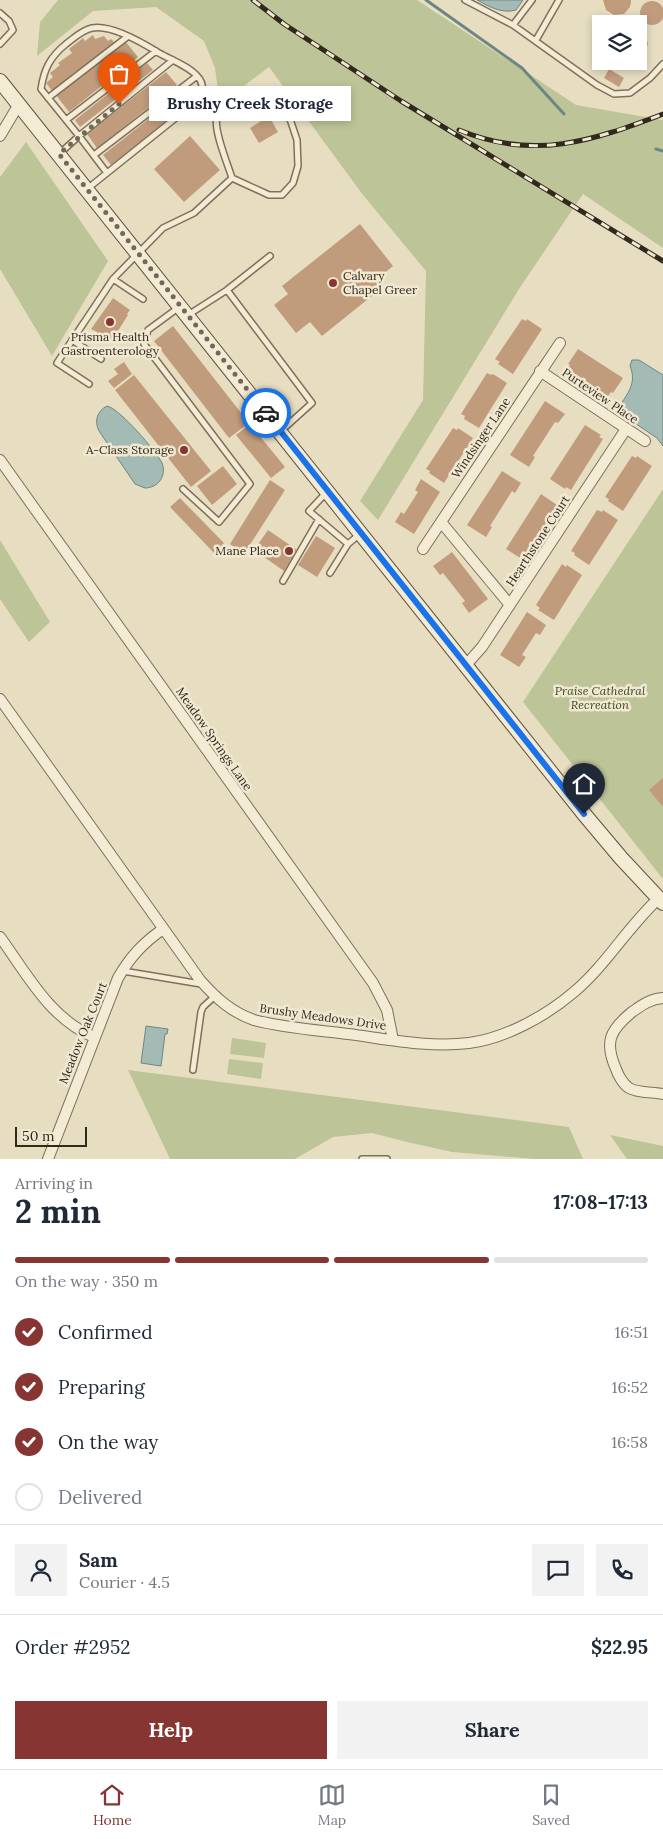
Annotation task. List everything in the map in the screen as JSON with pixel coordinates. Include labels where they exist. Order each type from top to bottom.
[{"type":"main road","points":[[0,81],[584,814],[620,858],[660,901]]},
{"type":"street","points":[[0,136],[19,104]]},
{"type":"street","name":"Windsinger Lane","points":[[423,549],[560,342]]},
{"type":"street","name":"Purteview Place","points":[[540,371],[645,441]]},
{"type":"street","name":"Hearthstone Court","points":[[466,664],[482,647],[626,429]]},
{"type":"street","name":"Meadow Springs Lane","points":[[0,460],[373,983],[387,1010],[392,1040]]},
{"type":"street","points":[[440,522],[510,605]]},
{"type":"street","name":"Brushy Meadows Drive","points":[[0,699],[204,984],[214,996],[234,1011],[254,1020],[392,1040],[435,1044],[470,1043],[496,1036],[534,1019],[560,1003],[586,981],[646,910],[660,901]]},
{"type":"street","name":"Meadow Oak Court","points":[[48,1159],[94,1036],[122,971],[142,945],[163,929]]},
{"type":"street","points":[[0,937],[48,1003],[62,1018],[79,1030],[94,1036]]},
{"type":"street","points":[[663,998],[645,1003],[620,1022],[612,1033],[610,1044],[615,1066],[625,1085],[633,1090],[663,1094]]},
{"type":"lane","points":[[465,0],[513,25],[597,85],[614,94],[630,93],[650,78],[663,64]]},
{"type":"lane","points":[[513,25],[532,0]]},
{"type":"lane","points":[[536,40],[559,0]]},
{"type":"lane","points":[[0,13],[9,21],[12,30],[0,44]]},
{"type":"lane","points":[[87,189],[108,173],[197,101],[202,94],[202,87],[197,76],[173,60],[127,36],[108,29],[93,28],[82,32],[54,54],[43,74],[41,89],[108,173]]},
{"type":"lane","points":[[48,98],[127,36]]},
{"type":"lane","points":[[66,120],[156,51]]},
{"type":"lane","points":[[59,154],[173,60]]},
{"type":"lane","points":[[94,155],[197,76]]},
{"type":"lane","points":[[238,97],[256,106],[276,108],[290,119],[297,140],[298,166],[293,183],[282,195],[269,195],[232,178],[219,138],[216,118],[226,103],[238,97]]},
{"type":"lane","points":[[89,384],[57,363],[113,278],[163,228],[194,213],[232,178]]},
{"type":"lane","points":[[183,489],[219,522],[250,484],[144,344],[148,330],[227,290],[270,256]]},
{"type":"lane","points":[[113,278],[144,299]]},
{"type":"lane","points":[[227,290],[312,403],[281,432]]},
{"type":"lane","points":[[72,340],[101,360]]},
{"type":"lane","points":[[328,491],[309,511],[348,544]]},
{"type":"lane","points":[[283,581],[318,519]]},
{"type":"lane","points":[[330,573],[348,544],[361,532]]},
{"type":"lane","points":[[122,971],[204,984]]},
{"type":"lane","points":[[193,1070],[201,1012],[203,1007],[214,996]]},
{"type":"lane","points":[[362,1159],[387,1159]]},
{"type":"green space","points":[[58,0],[417,0],[576,105],[663,120],[663,248],[583,194],[519,289],[378,520],[360,501],[423,400],[426,271],[363,195],[269,67],[220,104],[215,68],[204,41],[156,7],[93,11],[37,56],[40,22]]},
{"type":"green space","points":[[26,142],[108,261],[52,356],[0,269],[0,177]]},
{"type":"green space","name":"Praise Cathedral Recreation","points":[[663,489],[663,879],[523,702]]},
{"type":"green space","points":[[0,540],[50,622],[29,642],[0,599]]},
{"type":"green space","points":[[232,1038],[266,1043],[264,1058],[230,1054]]},
{"type":"green space","points":[[229,1059],[263,1063],[261,1079],[227,1074]]},
{"type":"green space","points":[[128,1070],[569,1127],[583,1159],[535,1159],[452,1152],[372,1133],[333,1137],[295,1159],[170,1159]]},
{"type":"green space","points":[[610,1135],[663,1146],[663,1159],[627,1159]]},
{"type":"water","points":[[477,0],[523,0],[516,10],[506,11],[491,7]]},
{"type":"water","points":[[632,360],[639,360],[663,375],[663,446],[657,438],[620,413],[619,407],[632,383],[630,366]]},
{"type":"water","points":[[107,406],[120,414],[159,457],[163,472],[162,477],[154,486],[145,488],[135,484],[99,431],[97,417]]},
{"type":"water","points":[[146,1026],[168,1029],[167,1034],[165,1034],[161,1066],[141,1063]]},
{"type":"building","points":[[603,0],[631,0],[630,7],[624,14],[614,15],[606,10]]},
{"type":"building","points":[[647,2],[657,2],[663,8],[663,18],[657,24],[647,24],[647,15],[640,15],[643,4]]},
{"type":"building","points":[[93,35],[95,39],[104,36],[108,41],[111,39],[115,43],[53,92],[46,83],[53,77],[50,73],[60,65],[58,63],[72,53],[69,49],[83,38],[85,41]]},
{"type":"building","points":[[125,41],[138,57],[69,112],[56,95]]},
{"type":"building","points":[[147,63],[153,70],[80,127],[75,120]]},
{"type":"building","points":[[608,70],[611,70],[624,78],[619,87],[604,78]]},
{"type":"building","points":[[166,72],[177,85],[97,148],[87,134]]},
{"type":"building","points":[[189,87],[198,97],[111,165],[103,155]]},
{"type":"building","points":[[269,116],[278,132],[259,143],[250,128]]},
{"type":"building","points":[[190,136],[220,170],[184,202],[154,169]]},
{"type":"building","name":"Calvary Chapel Greer","points":[[360,224],[393,266],[377,279],[383,287],[322,336],[310,322],[296,333],[274,305],[288,294],[282,286]]},
{"type":"building","name":"Prisma Health Gastroenterology","points":[[113,298],[130,310],[111,342],[105,338],[103,341],[95,336],[97,332],[91,329]]},
{"type":"building","points":[[522,319],[526,321],[527,319],[542,329],[513,374],[498,364],[500,362],[495,359]]},
{"type":"building","points":[[173,326],[249,423],[229,438],[154,341]]},
{"type":"building","points":[[578,349],[623,378],[613,393],[611,392],[608,396],[567,369],[570,365],[568,364]]},
{"type":"building","points":[[124,362],[132,374],[114,388],[108,381],[118,374],[114,369]]},
{"type":"building","points":[[487,373],[493,374],[507,383],[479,428],[464,419],[465,416],[461,414]]},
{"type":"building","points":[[134,375],[211,471],[191,487],[115,390]]},
{"type":"building","points":[[545,401],[565,414],[558,423],[555,422],[533,456],[535,457],[529,467],[510,455]]},
{"type":"building","points":[[250,424],[285,467],[271,478],[236,435]]},
{"type":"building","points":[[585,425],[601,435],[599,437],[603,439],[571,490],[566,487],[565,489],[550,479]]},
{"type":"building","points":[[453,428],[457,430],[458,428],[473,438],[444,483],[426,469]]},
{"type":"building","points":[[632,456],[636,458],[637,456],[652,466],[623,511],[605,497]]},
{"type":"building","points":[[223,466],[237,484],[212,505],[197,486]]},
{"type":"building","points":[[502,471],[521,483],[515,493],[512,491],[490,526],[492,527],[486,537],[467,525]]},
{"type":"building","points":[[421,479],[440,492],[414,534],[395,522],[401,512],[404,514],[418,492],[415,490]]},
{"type":"building","points":[[270,480],[285,490],[244,554],[230,544]]},
{"type":"building","points":[[541,494],[560,507],[554,517],[551,515],[529,550],[531,551],[525,561],[506,549]]},
{"type":"building","points":[[180,498],[224,543],[214,553],[170,507]]},
{"type":"building","points":[[597,510],[602,512],[603,510],[618,520],[589,565],[571,551]]},
{"type":"building","points":[[268,530],[297,550],[284,571],[254,550]]},
{"type":"building","points":[[316,536],[335,548],[317,577],[298,565]]},
{"type":"building","points":[[452,552],[488,599],[469,613],[462,603],[465,601],[443,573],[440,575],[433,566]]},
{"type":"building","points":[[562,564],[566,567],[567,565],[582,575],[554,620],[538,610],[540,608],[536,605]]},
{"type":"building","points":[[527,612],[546,625],[540,635],[536,633],[522,655],[526,657],[519,667],[500,655]]},
{"type":"building","points":[[663,778],[663,807],[649,790]]},
{"type":"waterway","points":[[426,0],[522,68],[564,114]]},
{"type":"waterway","points":[[656,149],[663,151]]},
{"type":"railway","points":[[253,0],[284,24],[401,101],[663,261]]},
{"type":"railway","points":[[459,130],[486,139],[538,146],[563,144],[587,139],[663,114]]},
{"type":"way so far","points":[[119,104],[59,154],[266,413]]},
{"type":"place","name":"Brushy Creek Storage","points":[[119,104]]},
{"type":"place","name":"Calvary Chapel Greer","points":[[333,283]]},
{"type":"place","name":"Prisma Health Gastroenterology","points":[[110,322]]},
{"type":"place","name":"A-Class Storage","points":[[184,450]]},
{"type":"place","name":"Mane Place","points":[[289,551]]},
{"type":"route","points":[[266,413],[584,814]]}]
